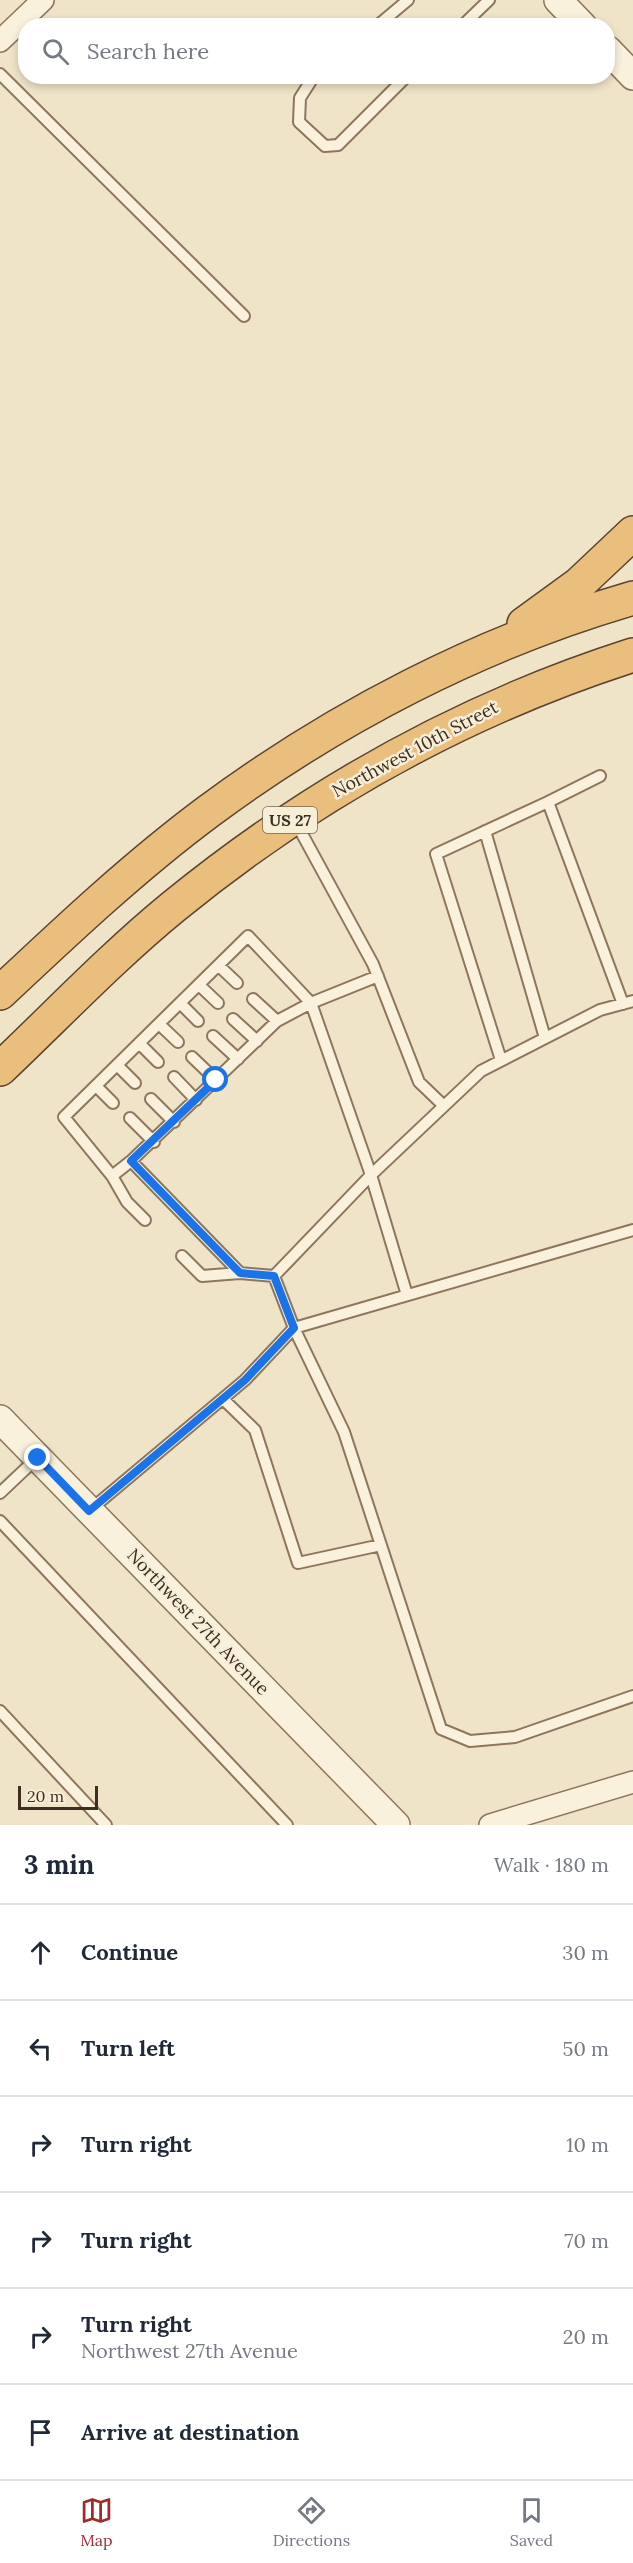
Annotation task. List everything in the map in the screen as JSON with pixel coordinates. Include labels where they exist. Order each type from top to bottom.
[{"type":"highway","points":[[490,649],[579,584],[633,533]]},
{"type":"highway","points":[[0,993],[132,872],[208,812],[294,751],[399,692],[490,649],[601,607],[633,598]]},
{"type":"highway","name":"Northwest 10th Street","points":[[0,1069],[172,908],[239,855],[323,797],[402,751],[496,705],[576,673],[633,655]]},
{"type":"street","points":[[24,18],[43,0]]},
{"type":"street","points":[[558,0],[576,18]]},
{"type":"street","points":[[0,41],[18,24]]},
{"type":"street","points":[[615,57],[633,75]]},
{"type":"street","name":"Northwest 27th Avenue","points":[[0,1419],[396,1825]]},
{"type":"street","points":[[490,1825],[633,1782]]},
{"type":"lane","points":[[387,18],[408,0]]},
{"type":"lane","points":[[470,18],[489,0]]},
{"type":"lane","points":[[0,74],[244,316]]},
{"type":"lane","points":[[309,84],[300,98],[299,122],[325,147],[338,145],[399,84]]},
{"type":"lane","points":[[501,1060],[436,854],[600,776]]},
{"type":"lane","points":[[274,1276],[371,1175],[481,1071],[600,1010],[628,1002],[548,802]]},
{"type":"lane","points":[[293,818],[378,976],[419,1082],[444,1106]]},
{"type":"lane","points":[[485,831],[546,1038]]},
{"type":"lane","points":[[145,1220],[127,1202],[112,1176],[64,1117],[248,936],[311,1003],[371,1175],[407,1295]]},
{"type":"lane","points":[[219,966],[237,983]]},
{"type":"lane","points":[[112,1176],[154,1142],[277,1021],[311,1003],[378,976]]},
{"type":"lane","points":[[199,985],[218,1003]]},
{"type":"lane","points":[[253,999],[277,1021]]},
{"type":"lane","points":[[180,1003],[198,1021]]},
{"type":"lane","points":[[233,1019],[257,1041]]},
{"type":"lane","points":[[159,1024],[178,1042]]},
{"type":"lane","points":[[213,1036],[238,1059]]},
{"type":"lane","points":[[140,1043],[158,1062]]},
{"type":"lane","points":[[192,1057],[216,1080]]},
{"type":"lane","points":[[117,1065],[135,1083]]},
{"type":"lane","points":[[174,1077],[196,1100]]},
{"type":"lane","points":[[96,1086],[113,1103]]},
{"type":"lane","points":[[151,1099],[174,1122]]},
{"type":"lane","points":[[130,1118],[154,1142]]},
{"type":"lane","points":[[131,1161],[240,1273]]},
{"type":"lane","points":[[89,1511],[245,1380],[294,1328],[633,1230]]},
{"type":"lane","points":[[182,1256],[202,1276],[240,1273],[274,1276]]},
{"type":"lane","points":[[274,1276],[294,1328],[344,1432],[441,1729],[470,1741],[515,1737],[633,1696]]},
{"type":"lane","points":[[223,1399],[255,1430],[298,1563],[381,1545]]},
{"type":"lane","points":[[0,1493],[38,1458]]},
{"type":"lane","points":[[0,1521],[287,1825]]},
{"type":"lane","points":[[0,1711],[106,1825]]},
{"type":"route","points":[[38,1458],[89,1511],[245,1380],[294,1328],[274,1276],[240,1273],[131,1161],[154,1142],[216,1080]]}]
